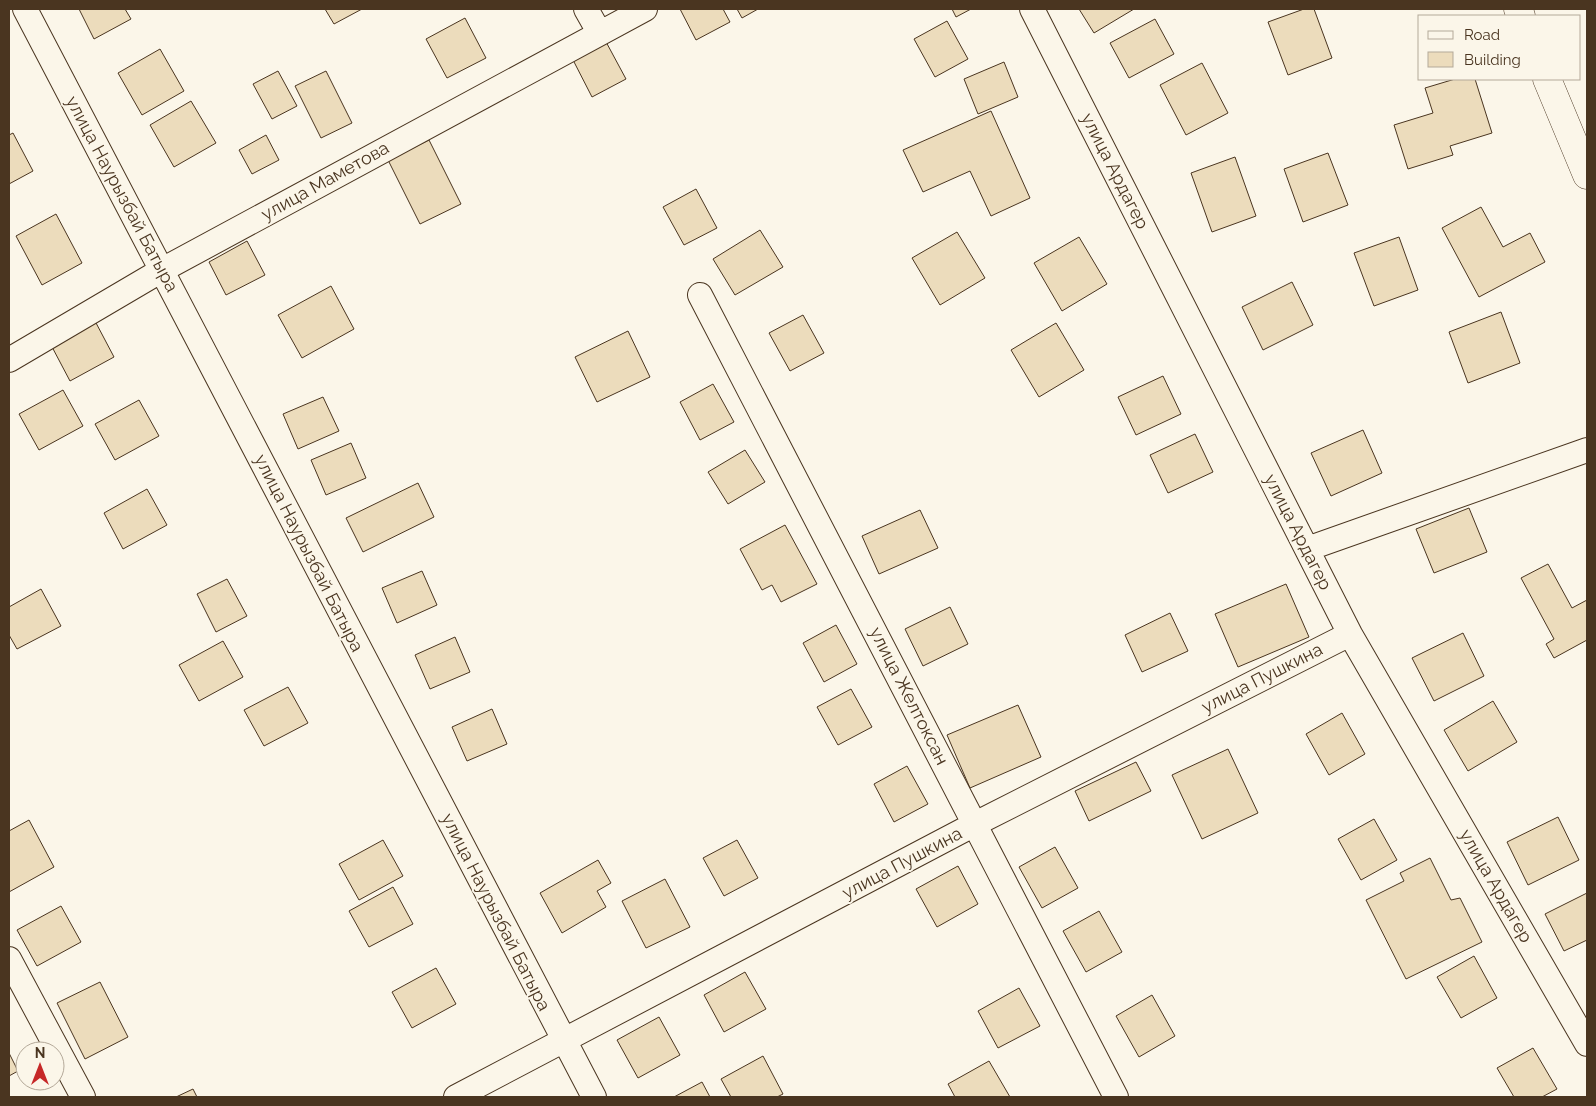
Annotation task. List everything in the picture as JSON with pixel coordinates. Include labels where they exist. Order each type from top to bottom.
[{"type":"main road","points":[[1547,80],[1587,175]]},
{"type":"street","name":"улица Наурызбай Батыра","points":[[25,9],[594,1097]]},
{"type":"street","points":[[586,9],[599,32]]},
{"type":"street","name":"улица Маметова","points":[[9,360],[162,270],[599,32],[645,9]]},
{"type":"street","name":"улица Ардагер","points":[[1032,9],[1350,634],[1587,1044]]},
{"type":"street","name":"улица Желтоксан","points":[[700,295],[1116,1097]]},
{"type":"street","points":[[1307,548],[1587,450]]},
{"type":"street","name":"улица Пушкина","points":[[456,1097],[975,824],[1350,634]]},
{"type":"street","points":[[9,959],[83,1097]]},
{"type":"building","points":[[79,9],[125,9],[131,19],[94,39]]},
{"type":"building","points":[[325,9],[362,9],[334,24]]},
{"type":"building","points":[[680,9],[723,9],[730,22],[696,40]]},
{"type":"building","points":[[737,9],[758,9],[742,18]]},
{"type":"building","points":[[952,9],[971,9],[956,17]]},
{"type":"building","points":[[1079,9],[1134,9],[1094,33]]},
{"type":"building","points":[[1304,9],[1314,9],[1332,58],[1288,75],[1268,22]]},
{"type":"building","points":[[465,18],[486,58],[447,78],[426,39]]},
{"type":"building","points":[[1155,19],[1174,54],[1129,78],[1110,43]]},
{"type":"building","points":[[947,21],[968,59],[935,77],[914,39]]},
{"type":"building","points":[[605,40],[626,79],[592,97],[572,58]]},
{"type":"building","points":[[160,49],[184,91],[142,115],[118,73]]},
{"type":"building","points":[[1004,62],[1018,97],[978,114],[964,79]]},
{"type":"building","points":[[1202,63],[1228,113],[1186,135],[1160,85]]},
{"type":"building","points":[[278,71],[297,106],[272,119],[253,84]]},
{"type":"building","points":[[326,71],[352,123],[321,138],[295,86]]},
{"type":"building","points":[[1452,80],[1475,80],[1492,133],[1450,146],[1453,155],[1408,169],[1394,125],[1433,113],[1425,88]]},
{"type":"building","points":[[191,101],[216,143],[174,167],[150,125]]},
{"type":"building","points":[[991,111],[1030,198],[991,216],[970,171],[923,192],[903,150]]},
{"type":"building","points":[[13,133],[33,171],[9,184],[9,135]]},
{"type":"building","points":[[266,135],[279,160],[252,174],[239,150]]},
{"type":"building","points":[[429,140],[461,204],[420,224],[388,160]]},
{"type":"building","points":[[1328,153],[1348,205],[1303,222],[1284,169]]},
{"type":"building","points":[[1235,157],[1256,216],[1212,232],[1191,173]]},
{"type":"building","points":[[696,189],[717,228],[684,245],[663,207]]},
{"type":"building","points":[[1481,207],[1503,247],[1530,233],[1545,262],[1479,297],[1442,228]]},
{"type":"building","points":[[56,214],[82,263],[42,285],[16,236]]},
{"type":"building","points":[[760,230],[783,267],[735,295],[713,259]]},
{"type":"building","points":[[957,232],[985,278],[940,305],[912,258]]},
{"type":"building","points":[[1079,237],[1107,284],[1062,311],[1034,263]]},
{"type":"building","points":[[1399,237],[1418,290],[1374,306],[1354,253]]},
{"type":"building","points":[[247,241],[265,275],[226,295],[209,262]]},
{"type":"building","points":[[1292,282],[1313,325],[1263,350],[1242,307]]},
{"type":"building","points":[[331,286],[354,329],[302,358],[278,315]]},
{"type":"building","points":[[1501,312],[1520,363],[1468,383],[1449,332]]},
{"type":"building","points":[[803,315],[824,353],[790,371],[769,333]]},
{"type":"building","points":[[95,321],[114,357],[70,381],[51,345]]},
{"type":"building","points":[[1056,323],[1084,370],[1039,397],[1011,350]]},
{"type":"building","points":[[628,331],[650,377],[597,402],[575,357]]},
{"type":"building","points":[[1163,376],[1181,414],[1136,435],[1118,397]]},
{"type":"building","points":[[713,384],[734,422],[700,440],[680,402]]},
{"type":"building","points":[[63,390],[83,426],[39,450],[19,414]]},
{"type":"building","points":[[323,397],[339,431],[298,449],[283,414]]},
{"type":"building","points":[[139,400],[159,436],[115,460],[95,424]]},
{"type":"building","points":[[1363,430],[1382,473],[1331,496],[1311,453]]},
{"type":"building","points":[[1195,434],[1213,472],[1168,493],[1150,455]]},
{"type":"building","points":[[351,443],[366,478],[326,495],[311,460]]},
{"type":"building","points":[[745,450],[765,482],[728,504],[708,472]]},
{"type":"building","points":[[418,483],[434,517],[363,552],[346,518]]},
{"type":"building","points":[[147,489],[167,525],[123,549],[104,513]]},
{"type":"building","points":[[1469,508],[1487,552],[1434,573],[1416,529]]},
{"type":"building","points":[[920,510],[938,548],[879,574],[862,536]]},
{"type":"building","points":[[785,525],[817,584],[781,602],[772,585],[762,590],[740,549]]},
{"type":"building","points":[[1548,564],[1572,608],[1587,600],[1587,640],[1554,658],[1546,644],[1554,639],[1521,578]]},
{"type":"building","points":[[422,571],[437,605],[397,623],[382,588]]},
{"type":"building","points":[[227,579],[247,616],[216,632],[197,594]]},
{"type":"building","points":[[1286,584],[1309,637],[1238,667],[1215,614]]},
{"type":"building","points":[[41,589],[61,626],[17,649],[9,635],[9,607]]},
{"type":"building","points":[[950,607],[968,644],[923,666],[905,629]]},
{"type":"building","points":[[1170,613],[1188,651],[1142,672],[1125,635]]},
{"type":"building","points":[[836,625],[857,664],[824,682],[803,643]]},
{"type":"building","points":[[1463,633],[1484,676],[1434,701],[1412,658]]},
{"type":"building","points":[[455,637],[470,672],[430,689],[415,655]]},
{"type":"building","points":[[223,641],[243,677],[199,701],[179,665]]},
{"type":"building","points":[[288,687],[308,723],[264,746],[244,710]]},
{"type":"building","points":[[851,689],[872,727],[838,745],[817,707]]},
{"type":"building","points":[[1493,701],[1517,742],[1468,771],[1444,730]]},
{"type":"building","points":[[1018,705],[1041,757],[970,788],[947,735]]},
{"type":"building","points":[[492,709],[507,744],[467,761],[452,727]]},
{"type":"building","points":[[1342,713],[1365,754],[1329,775],[1306,734]]},
{"type":"building","points":[[1228,749],[1258,813],[1202,839],[1172,775]]},
{"type":"building","points":[[1136,762],[1151,791],[1089,821],[1075,791]]},
{"type":"building","points":[[907,766],[928,804],[894,822],[874,784]]},
{"type":"building","points":[[1558,817],[1579,860],[1528,885],[1507,842]]},
{"type":"building","points":[[1374,819],[1397,860],[1361,880],[1338,839]]},
{"type":"building","points":[[29,820],[54,867],[9,892],[9,831]]},
{"type":"building","points":[[383,840],[403,876],[359,900],[339,864]]},
{"type":"building","points":[[737,840],[758,878],[724,896],[703,858]]},
{"type":"building","points":[[1055,847],[1078,888],[1042,908],[1019,867]]},
{"type":"building","points":[[1430,858],[1451,900],[1460,898],[1482,942],[1406,979],[1366,900],[1404,881],[1400,873]]},
{"type":"building","points":[[598,860],[611,883],[597,891],[606,907],[562,933],[540,893]]},
{"type":"building","points":[[958,866],[978,904],[937,927],[916,889]]},
{"type":"building","points":[[665,879],[690,927],[646,948],[622,901]]},
{"type":"building","points":[[393,887],[413,924],[369,947],[349,911]]},
{"type":"building","points":[[1587,893],[1587,940],[1564,951],[1545,914]]},
{"type":"building","points":[[61,906],[81,942],[37,966],[17,930]]},
{"type":"building","points":[[1099,911],[1122,952],[1086,972],[1063,931]]},
{"type":"building","points":[[1474,956],[1497,998],[1461,1018],[1437,977]]},
{"type":"building","points":[[436,968],[456,1004],[412,1028],[392,992]]},
{"type":"building","points":[[745,972],[766,1009],[724,1032],[704,995]]},
{"type":"building","points":[[100,982],[128,1037],[85,1059],[57,1003]]},
{"type":"building","points":[[1019,988],[1040,1026],[998,1048],[978,1011]]},
{"type":"building","points":[[1152,995],[1175,1036],[1139,1057],[1116,1016]]},
{"type":"building","points":[[659,1017],[680,1055],[638,1078],[617,1040]]},
{"type":"building","points":[[1533,1048],[1557,1089],[1542,1097],[1514,1097],[1497,1068]]},
{"type":"building","points":[[9,1053],[15,1065],[15,1073],[9,1076]]},
{"type":"building","points":[[763,1056],[783,1094],[777,1097],[731,1097],[721,1079]]},
{"type":"building","points":[[989,1061],[1010,1097],[955,1097],[948,1084]]},
{"type":"building","points":[[702,1082],[710,1097],[674,1097]]},
{"type":"building","points":[[193,1089],[197,1097],[176,1097]]}]
